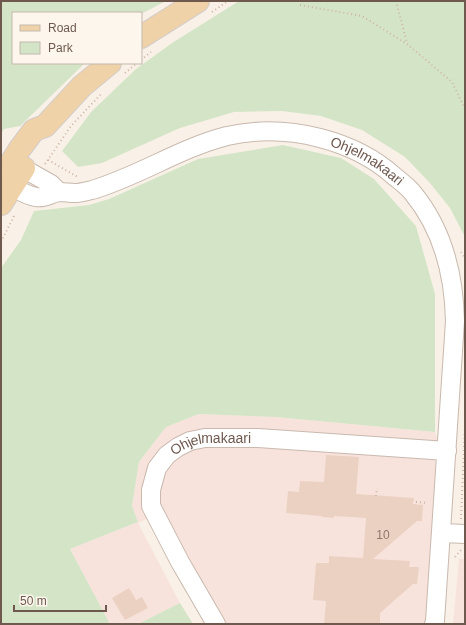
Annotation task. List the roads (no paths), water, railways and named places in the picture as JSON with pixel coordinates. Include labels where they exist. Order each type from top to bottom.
[{"type":"main road","points":[[142,37],[203,8]]},
{"type":"main road","points":[[1,204],[10,175],[42,140],[45,126],[82,86],[109,64]]},
{"type":"street","name":"Ohjelmakaari","points":[[10,175],[36,197],[44,198],[59,192],[76,193],[109,184],[201,145],[227,136],[251,132],[281,131],[305,134],[330,140],[352,149],[382,164],[412,191],[432,222],[440,241],[451,271],[455,296],[455,321],[442,533],[434,624]]},
{"type":"street","name":"Ohjelmakaari","points":[[216,624],[180,562],[151,506],[152,490],[157,468],[167,455],[190,441],[205,438],[258,438],[447,451]]},
{"type":"street","points":[[442,533],[463,534]]}]
